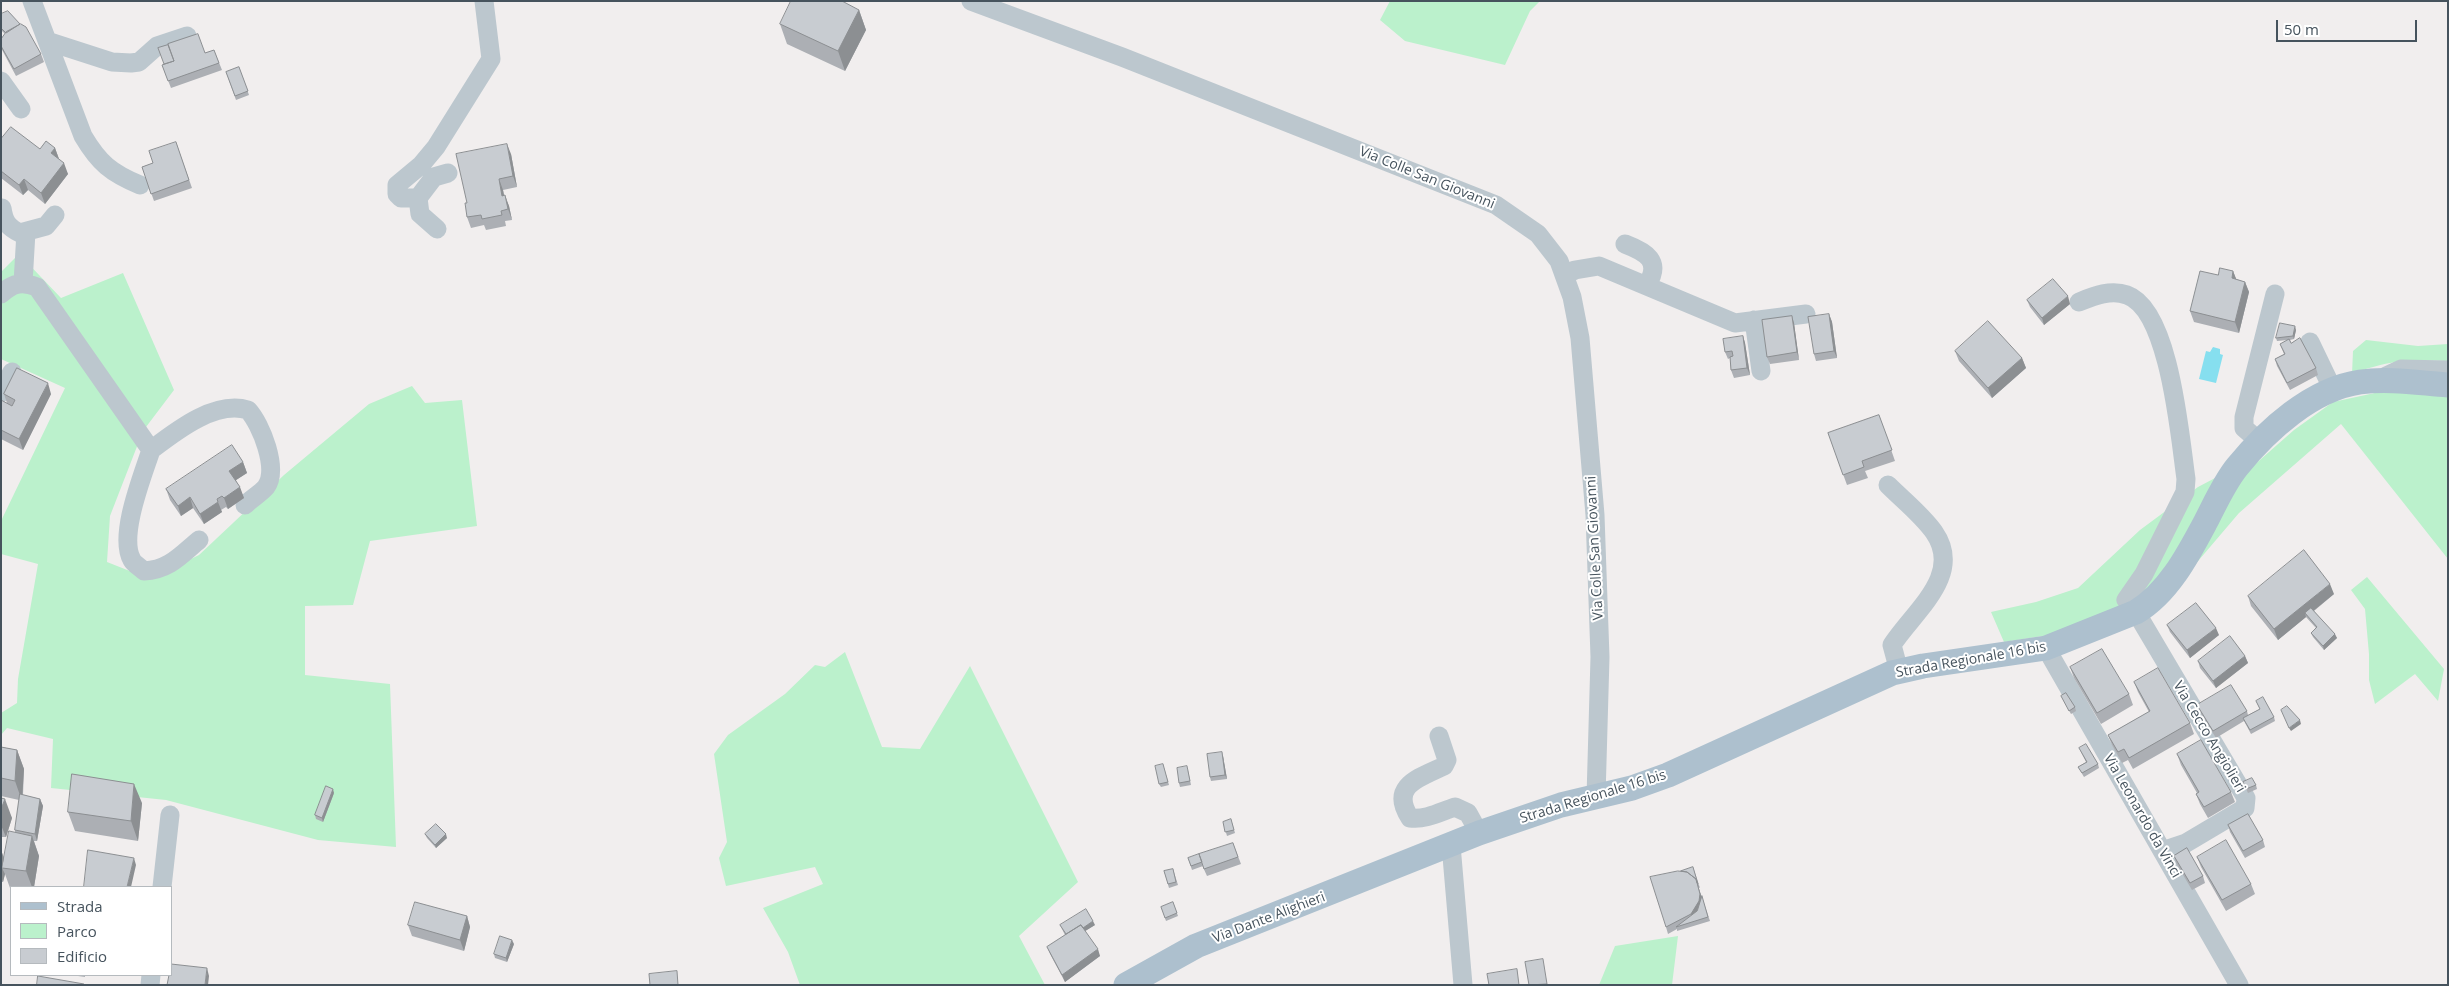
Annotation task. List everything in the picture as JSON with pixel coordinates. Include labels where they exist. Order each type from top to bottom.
[{"type":"main road","name":"Strada Regionale 16 bis","points":[[1416,860],[1479,834],[1561,805],[1632,788],[1668,775],[1899,671],[2046,648],[2136,612],[2149,604],[2188,556],[2228,480],[2260,442],[2286,418],[2308,403],[2333,390],[2359,382],[2375,380],[2448,385]]},
{"type":"main road","name":"Via Dante Alighieri","points":[[1126,985],[1196,946],[1416,860]]},
{"type":"street","points":[[32,1],[83,136],[90,149],[107,168],[118,176],[140,185]]},
{"type":"street","points":[[418,198],[401,198],[397,194],[397,186],[436,147],[491,59],[484,1]]},
{"type":"street","name":"Via Colle San Giovanni","points":[[971,1],[1122,57],[1496,205],[1538,234],[1559,261],[1572,298],[1580,338],[1596,516],[1600,657],[1596,797]]},
{"type":"street","points":[[47,41],[112,62],[131,63],[139,62],[157,46],[187,36]]},
{"type":"street","points":[[1,81],[20,109]]},
{"type":"street","points":[[437,229],[420,214],[418,198],[434,176],[448,173]]},
{"type":"street","points":[[2,208],[4,220],[10,228],[20,233],[46,226],[55,216]]},
{"type":"street","points":[[23,283],[26,232]]},
{"type":"street","points":[[1625,244],[1643,251],[1652,261],[1653,270],[1647,285]]},
{"type":"street","points":[[1564,275],[1575,270],[1599,266],[1735,322],[1806,314]]},
{"type":"street","points":[[1,294],[15,284],[23,283],[37,287],[151,450]]},
{"type":"street","name":"Via Cecco Angiolieri","points":[[2079,302],[2097,295],[2115,293],[2128,295],[2140,303],[2151,316],[2167,361],[2186,479],[2184,492],[2144,574],[2128,594],[2126,600],[2136,612],[2246,798],[2244,808],[2186,843],[2162,851]]},
{"type":"street","points":[[2260,442],[2244,428],[2244,417],[2275,294]]},
{"type":"street","points":[[1754,320],[1761,371]]},
{"type":"street","points":[[2310,342],[2333,390]]},
{"type":"street","points":[[2375,380],[2401,369],[2448,370]]},
{"type":"street","points":[[1,393],[12,372]]},
{"type":"street","points":[[199,540],[170,565],[156,570],[144,570],[132,561],[128,541],[129,533],[136,499],[151,450],[191,423],[221,410],[230,407],[248,410],[258,423],[263,436],[269,460],[270,478],[266,487],[245,505]]},
{"type":"street","points":[[1888,485],[1933,530],[1941,543],[1944,556],[1943,572],[1937,585],[1892,645],[1899,671]]},
{"type":"street","name":"Via Leonardo da Vinci","points":[[2046,648],[2239,985]]},
{"type":"street","points":[[1439,736],[1447,760],[1444,766],[1407,786],[1402,792],[1401,800],[1404,810],[1410,818],[1415,819],[1425,818],[1455,807],[1462,809],[1468,813],[1479,834]]},
{"type":"street","points":[[162,886],[170,816]]},
{"type":"street","points":[[1451,845],[1463,985]]},
{"type":"green space","points":[[1390,1],[1540,1],[1530,11],[1505,65],[1405,41],[1380,20]]},
{"type":"green space","points":[[19,254],[61,298],[123,273],[174,390],[143,431],[110,516],[107,562],[150,579],[199,555],[284,475],[369,404],[412,386],[425,403],[462,400],[477,526],[370,541],[353,605],[305,606],[305,675],[390,684],[396,847],[318,840],[166,800],[51,788],[53,739],[7,728],[1,735],[1,713],[17,703],[18,679],[38,564],[1,554],[1,521],[65,388],[1,359],[1,272]]},
{"type":"green space","points":[[2366,340],[2418,346],[2448,344],[2448,361],[2388,363],[2352,374],[2353,351]]},
{"type":"green space","points":[[2384,391],[2448,394],[2448,559],[2341,424],[2239,513],[2187,574],[2133,622],[2004,642],[1991,612],[2036,602],[2078,588],[2140,530],[2198,487],[2217,477],[2244,474],[2294,430],[2333,402]]},
{"type":"green space","points":[[2367,577],[2444,669],[2438,701],[2415,674],[2375,704],[2369,680],[2365,609],[2351,590]]},
{"type":"green space","points":[[845,652],[882,747],[920,749],[970,666],[1078,882],[1019,936],[1045,985],[800,985],[788,952],[763,908],[823,884],[815,867],[726,886],[719,858],[727,842],[714,754],[728,735],[785,694],[815,665],[825,667]]},
{"type":"green space","points":[[1678,936],[1672,985],[1599,985],[1615,946]]},
{"type":"water","points":[[2213,347],[2220,349],[2220,354],[2223,355],[2216,383],[2199,379],[2206,351],[2210,352]]},
{"type":"building","points":[[791,1],[842,1],[859,10],[838,51],[780,24]]},
{"type":"building","points":[[8,11],[20,24],[6,33],[1,28],[1,14]]},
{"type":"building","points":[[21,24],[26,27],[41,54],[14,69],[1,46],[1,39],[6,32]]},
{"type":"building","points":[[198,34],[205,53],[214,50],[219,63],[168,81],[162,65],[174,61],[168,44]]},
{"type":"building","points":[[168,45],[174,61],[164,64],[158,48]]},
{"type":"building","points":[[239,67],[248,91],[235,96],[226,72]]},
{"type":"building","points":[[11,127],[40,149],[46,141],[55,148],[51,153],[64,163],[41,193],[24,179],[19,185],[1,171],[1,139]]},
{"type":"building","points":[[176,142],[189,180],[151,194],[142,167],[153,163],[149,151]]},
{"type":"building","points":[[507,144],[513,176],[499,179],[502,196],[505,195],[508,209],[501,211],[502,215],[482,219],[481,215],[467,217],[465,203],[467,203],[456,154]]},
{"type":"building","points":[[2220,268],[2233,271],[2232,278],[2245,282],[2235,322],[2190,311],[2200,271],[2218,275]]},
{"type":"building","points":[[2053,279],[2068,296],[2042,318],[2027,300]]},
{"type":"building","points":[[1829,314],[1834,351],[1814,354],[1808,317]]},
{"type":"building","points":[[1792,316],[1797,352],[1767,357],[1762,320]]},
{"type":"building","points":[[1988,321],[2022,358],[1988,388],[1955,351]]},
{"type":"building","points":[[2280,323],[2295,326],[2293,336],[2276,338]]},
{"type":"building","points":[[1743,336],[1747,368],[1731,370],[1730,357],[1733,356],[1732,351],[1725,352],[1723,339]]},
{"type":"building","points":[[2300,338],[2316,368],[2287,383],[2275,359],[2285,354],[2280,344],[2289,339],[2291,343]]},
{"type":"building","points":[[17,368],[48,383],[19,439],[1,430],[1,400],[12,406],[15,400],[4,394]]},
{"type":"building","points":[[1879,415],[1892,450],[1862,461],[1864,467],[1843,475],[1828,433]]},
{"type":"building","points":[[232,445],[243,462],[229,471],[240,487],[224,498],[222,496],[217,499],[218,502],[200,514],[190,497],[178,506],[166,489]]},
{"type":"building","points":[[2304,550],[2330,584],[2274,629],[2248,596]]},
{"type":"building","points":[[2196,603],[2216,628],[2187,650],[2167,625]]},
{"type":"building","points":[[2311,608],[2335,634],[2323,646],[2311,633],[2317,627],[2305,613]]},
{"type":"building","points":[[2230,636],[2245,656],[2213,681],[2198,661]]},
{"type":"building","points":[[2102,649],[2129,694],[2097,713],[2070,667]]},
{"type":"building","points":[[2158,668],[2190,723],[2129,758],[2124,749],[2118,752],[2108,735],[2150,711],[2134,682]]},
{"type":"building","points":[[2231,685],[2247,711],[2213,731],[2197,705]]},
{"type":"building","points":[[2066,693],[2075,707],[2069,711],[2061,696]]},
{"type":"building","points":[[2263,697],[2274,717],[2250,730],[2243,718],[2260,709],[2256,701]]},
{"type":"building","points":[[2287,706],[2300,720],[2289,728],[2281,710]]},
{"type":"building","points":[[2201,740],[2231,792],[2204,807],[2196,794],[2199,792],[2177,754]]},
{"type":"building","points":[[2086,744],[2098,764],[2082,773],[2078,767],[2087,762],[2079,748]]},
{"type":"building","points":[[1,747],[17,750],[15,781],[1,778]]},
{"type":"building","points":[[1222,752],[1225,775],[1210,777],[1207,754]]},
{"type":"building","points":[[1163,764],[1168,782],[1159,784],[1155,766]]},
{"type":"building","points":[[1187,766],[1190,781],[1179,783],[1177,768]]},
{"type":"building","points":[[72,774],[134,784],[131,821],[68,812]]},
{"type":"building","points":[[2252,778],[2256,785],[2246,789],[2243,782]]},
{"type":"building","points":[[326,786],[333,789],[322,818],[315,815]]},
{"type":"building","points":[[20,794],[40,799],[35,834],[15,830]]},
{"type":"building","points":[[1,798],[5,799],[1,809]]},
{"type":"building","points":[[2248,814],[2263,840],[2243,851],[2228,825]]},
{"type":"building","points":[[1231,819],[1234,830],[1225,832],[1223,822]]},
{"type":"building","points":[[436,824],[446,834],[435,845],[425,834]]},
{"type":"building","points":[[9,831],[32,836],[26,871],[2,868]]},
{"type":"building","points":[[2226,840],[2251,884],[2222,900],[2197,857]]},
{"type":"building","points":[[1233,843],[1238,857],[1204,869],[1199,854]]},
{"type":"building","points":[[2187,848],[2203,876],[2190,883],[2174,856]]},
{"type":"building","points":[[88,850],[134,858],[127,886],[84,886]]},
{"type":"building","points":[[1199,854],[1202,862],[1191,866],[1188,858]]},
{"type":"building","points":[[1693,867],[1698,884],[1696,879],[1687,872],[1681,871]]},
{"type":"building","points":[[1173,869],[1176,882],[1168,884],[1164,871]]},
{"type":"building","points":[[1678,871],[1687,872],[1696,879],[1700,894],[1699,901],[1691,914],[1666,927],[1650,877]]},
{"type":"building","points":[[1702,896],[1708,917],[1676,927],[1697,911]]},
{"type":"building","points":[[415,902],[467,916],[460,940],[408,925]]},
{"type":"building","points":[[1173,902],[1177,913],[1165,918],[1161,907]]},
{"type":"building","points":[[1086,909],[1093,921],[1083,928],[1081,925],[1066,934],[1060,925]]},
{"type":"building","points":[[1081,925],[1098,949],[1062,975],[1047,947]]},
{"type":"building","points":[[500,936],[512,940],[506,958],[494,954]]},
{"type":"building","points":[[1543,959],[1547,984],[1529,985],[1525,962]]},
{"type":"building","points":[[172,964],[207,968],[205,985],[167,985],[169,976],[172,976]]},
{"type":"building","points":[[1517,969],[1519,985],[1489,985],[1487,974]]},
{"type":"building","points":[[677,971],[678,985],[650,985],[649,974]]},
{"type":"building","points":[[38,976],[84,984],[84,985],[37,985]]}]
